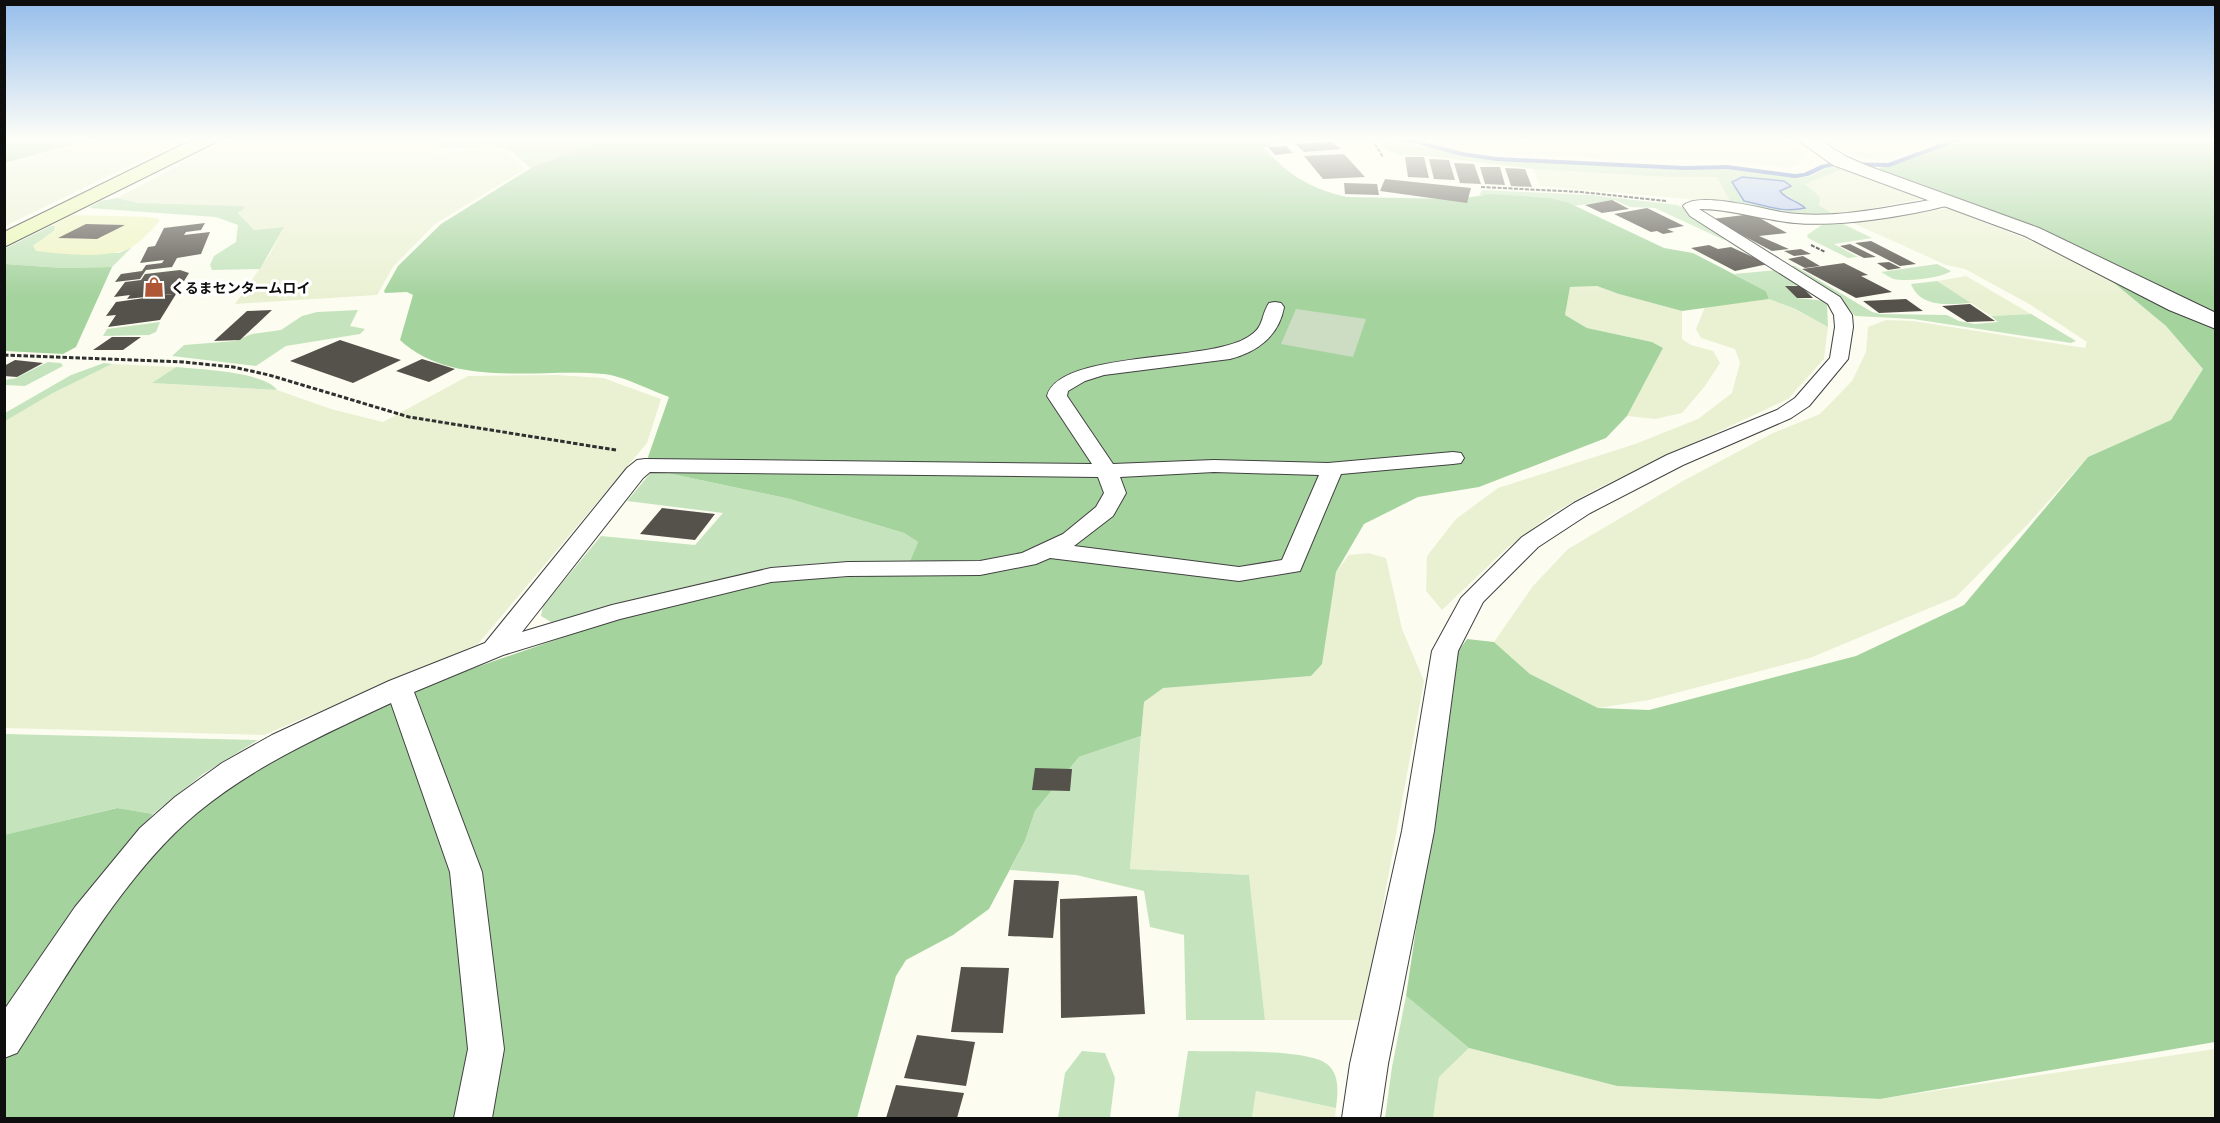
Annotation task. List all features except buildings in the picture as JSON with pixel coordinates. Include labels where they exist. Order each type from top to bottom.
[{"type":"main road","points":[[4,241],[103,191]]},
{"type":"street","points":[[1923,191],[2032,232],[2166,300],[2216,322]]},
{"type":"lane","points":[[1361,1119],[1369,1064],[1418,831],[1445,651],[1473,598],[1530,542],[1582,508],[1675,460],[1784,414],[1810,394],[1839,359],[1844,321],[1834,301],[1695,213],[1690,206],[1694,204],[1814,219],[1949,201]]},
{"type":"lane","points":[[4,1041],[87,917],[151,837],[186,805],[232,771],[282,742],[399,688],[494,650],[612,613],[771,575],[848,569],[980,568],[1028,559],[1071,539],[1105,511],[1115,493],[1107,471],[1057,396],[1059,388],[1078,377],[1102,370],[1230,353],[1265,335],[1274,318],[1275,307]]},
{"type":"lane","points":[[494,650],[635,473],[645,465],[1107,471],[1194,466],[1280,470],[1453,458]]},
{"type":"lane","points":[[1045,550],[1239,574],[1291,566],[1333,468]]},
{"type":"lane","points":[[399,688],[466,872],[486,1049],[473,1119]]},
{"type":"path","points":[[1569,191],[1694,204]]},
{"type":"path","points":[[4,355],[183,362],[233,367],[269,375],[409,417],[624,451],[645,465]]},
{"type":"shaded area","points":[[5,191],[77,191],[5,226]]},
{"type":"shaded area","points":[[129,191],[488,191],[435,224],[393,267],[377,295],[235,304],[270,254],[284,227],[254,230],[238,213],[138,203],[117,198]]},
{"type":"shaded area","points":[[493,191],[1326,191],[1347,197],[1458,199],[1491,194],[1550,198],[1569,203],[1664,248],[1693,253],[1766,291],[1769,299],[1682,311],[1597,286],[1570,287],[1565,315],[1587,328],[1652,342],[1663,348],[1627,416],[1606,438],[1479,487],[1418,497],[1364,524],[1336,572],[1322,664],[1311,676],[1163,688],[1144,702],[1141,736],[1079,757],[1035,811],[1025,841],[989,909],[953,935],[906,960],[896,976],[857,1118],[5,1118],[4,835],[117,808],[153,814],[81,901],[170,837],[215,795],[286,749],[442,679],[631,614],[766,581],[892,575],[910,561],[918,542],[904,533],[790,499],[653,470],[648,457],[669,397],[628,380],[604,374],[470,371],[445,365],[421,355],[400,340],[413,295],[407,292],[385,293],[384,291],[398,266],[441,224]]},
{"type":"shaded area","points":[[1482,191],[1513,191],[1591,195],[1677,205],[1687,209],[1728,237],[1724,240],[1655,208],[1630,207],[1615,200],[1573,206],[1550,198],[1479,195]]},
{"type":"shaded area","points":[[1601,191],[1725,191],[1731,203]]},
{"type":"shaded area","points":[[1725,191],[1814,191],[1820,197],[1819,205],[1831,213],[1805,215],[1781,213],[1731,203]],"holes":[[[1741,192],[1767,192],[1790,197],[1801,209],[1744,201]]]},
{"type":"shaded area","points":[[1811,191],[1909,191],[1926,198],[1864,210],[1831,213],[1823,210]]},
{"type":"shaded area","points":[[1921,191],[2215,191],[2215,1042],[1880,1099],[1617,1086],[1469,1048],[1406,996],[1449,708],[1451,662],[1467,639],[1494,642],[1530,674],[1598,708],[1649,710],[1856,656],[1964,605],[2088,457],[2171,420],[2203,369],[2166,326],[2107,277],[2070,257]]},
{"type":"shaded area","points":[[117,198],[138,203],[242,206],[245,208],[238,213],[254,230],[284,227],[260,269],[212,270],[210,265],[214,256],[236,242],[238,225],[216,217],[89,208],[101,201]]},
{"type":"shaded area","points":[[1950,208],[2070,257],[2107,277],[2166,326],[2203,369],[2171,420],[2088,457],[2028,524],[1956,597],[1810,658],[1649,700],[1598,708],[1530,674],[1494,642],[1533,586],[1568,549],[1683,481],[1773,433],[1820,414],[1852,381],[1866,352],[1868,327],[1886,320],[1913,321],[2085,348],[2087,342],[2031,305],[1965,269],[1946,265],[1853,223]]},
{"type":"shaded area","points":[[1837,221],[1872,238],[1834,244],[1858,257],[1848,258],[1808,238],[1807,235],[1826,222]]},
{"type":"shaded area","points":[[55,226],[54,231],[33,246],[119,253],[132,247],[112,267],[63,268],[5,264],[4,249]]},
{"type":"shaded area","points":[[5,264],[63,268],[112,267],[76,347],[63,354],[5,351]]},
{"type":"shaded area","points":[[1937,264],[1951,271],[1924,279],[1907,280],[1894,279],[1881,272]]},
{"type":"shaded area","points":[[1788,266],[1795,266],[1872,312],[1947,315],[1959,321],[1975,324],[1998,322],[1991,316],[2031,314],[2076,341],[2071,343],[1913,319],[1855,316],[1844,303]]},
{"type":"shaded area","points":[[1777,270],[1800,285],[1786,286],[1797,298],[1827,301],[1828,327],[1795,309],[1769,299],[1766,291],[1734,274]]},
{"type":"shaded area","points":[[1966,276],[2031,314],[1991,316],[1937,281]]},
{"type":"shaded area","points":[[1937,281],[1971,303],[1945,304],[1929,301],[1922,298],[1911,284]]},
{"type":"shaded area","points":[[1597,286],[1682,311],[1682,339],[1691,345],[1713,351],[1720,363],[1705,386],[1682,413],[1655,419],[1627,416],[1663,348],[1652,342],[1587,328],[1565,315],[1570,287]]},
{"type":"shaded area","points":[[1769,299],[1828,327],[1824,359],[1788,399],[1594,490],[1550,515],[1506,549],[1442,610],[1426,591],[1427,556],[1456,519],[1498,488],[1635,444],[1698,419],[1732,393],[1740,363],[1735,349],[1701,338],[1696,329],[1705,307]]},
{"type":"shaded area","points":[[1296,309],[1366,319],[1353,357],[1281,344]]},
{"type":"shaded area","points":[[358,310],[350,326],[365,329],[360,334],[286,346],[256,366],[172,356],[184,345],[235,341],[252,334],[281,330],[302,316],[317,312]]},
{"type":"shaded area","points":[[160,322],[156,332],[149,335],[103,336],[107,329]]},
{"type":"shaded area","points":[[48,362],[61,363],[63,366],[25,386],[5,385],[5,380],[16,378]]},
{"type":"shaded area","points":[[104,363],[112,364],[53,393],[5,421],[5,413],[71,375]]},
{"type":"shaded area","points":[[112,364],[176,367],[153,383],[277,390],[331,409],[383,422],[468,376],[557,375],[603,378],[661,399],[647,443],[478,644],[264,735],[5,728],[4,421],[53,393]]},
{"type":"shaded area","points":[[176,367],[246,375],[260,379],[277,390],[152,383]]},
{"type":"shaded area","points":[[653,470],[790,499],[904,533],[918,542],[910,561],[827,563],[777,568],[699,584],[572,618],[551,622],[541,616],[543,606],[601,536],[695,545],[723,513],[627,501]]},
{"type":"shaded area","points":[[1368,553],[1386,558],[1402,629],[1424,681],[1362,1020],[1265,1020],[1249,875],[1130,869],[1144,702],[1163,687],[1311,676],[1331,602],[1336,572],[1349,555]]},
{"type":"shaded area","points":[[4,734],[258,740],[203,774],[153,814],[116,808],[5,835]]},
{"type":"shaded area","points":[[1141,736],[1130,869],[1249,875],[1265,1020],[1186,1020],[1184,935],[1150,927],[1144,891],[1076,875],[1010,870],[1025,841],[1035,811],[1079,757]]},
{"type":"shaded area","points":[[1406,996],[1469,1048],[1439,1077],[1433,1118],[1385,1118]]},
{"type":"shaded area","points":[[1469,1048],[1617,1086],[1880,1099],[2215,1049],[2215,1118],[1433,1118],[1439,1077]]},
{"type":"shaded area","points":[[1082,1051],[1105,1053],[1115,1078],[1110,1118],[1058,1118],[1065,1073]]},
{"type":"shaded area","points":[[1188,1051],[1281,1053],[1316,1059],[1327,1064],[1334,1073],[1337,1090],[1336,1108],[1256,1091],[1252,1118],[1178,1118]]},
{"type":"shaded area","points":[[1256,1091],[1336,1108],[1335,1118],[1252,1118]]},
{"type":"sand","points":[[72,215],[159,219],[159,222],[138,243],[130,248],[97,255],[36,251],[33,246],[54,231],[55,226],[51,226]],"holes":[[[87,224],[124,225],[97,239],[59,238]]]},
{"type":"water","points":[[1738,191],[1780,191],[1805,208],[1782,209],[1744,201]]},
{"type":"place","name":"くるまセンタームロイ","points":[[154,287]]}]
